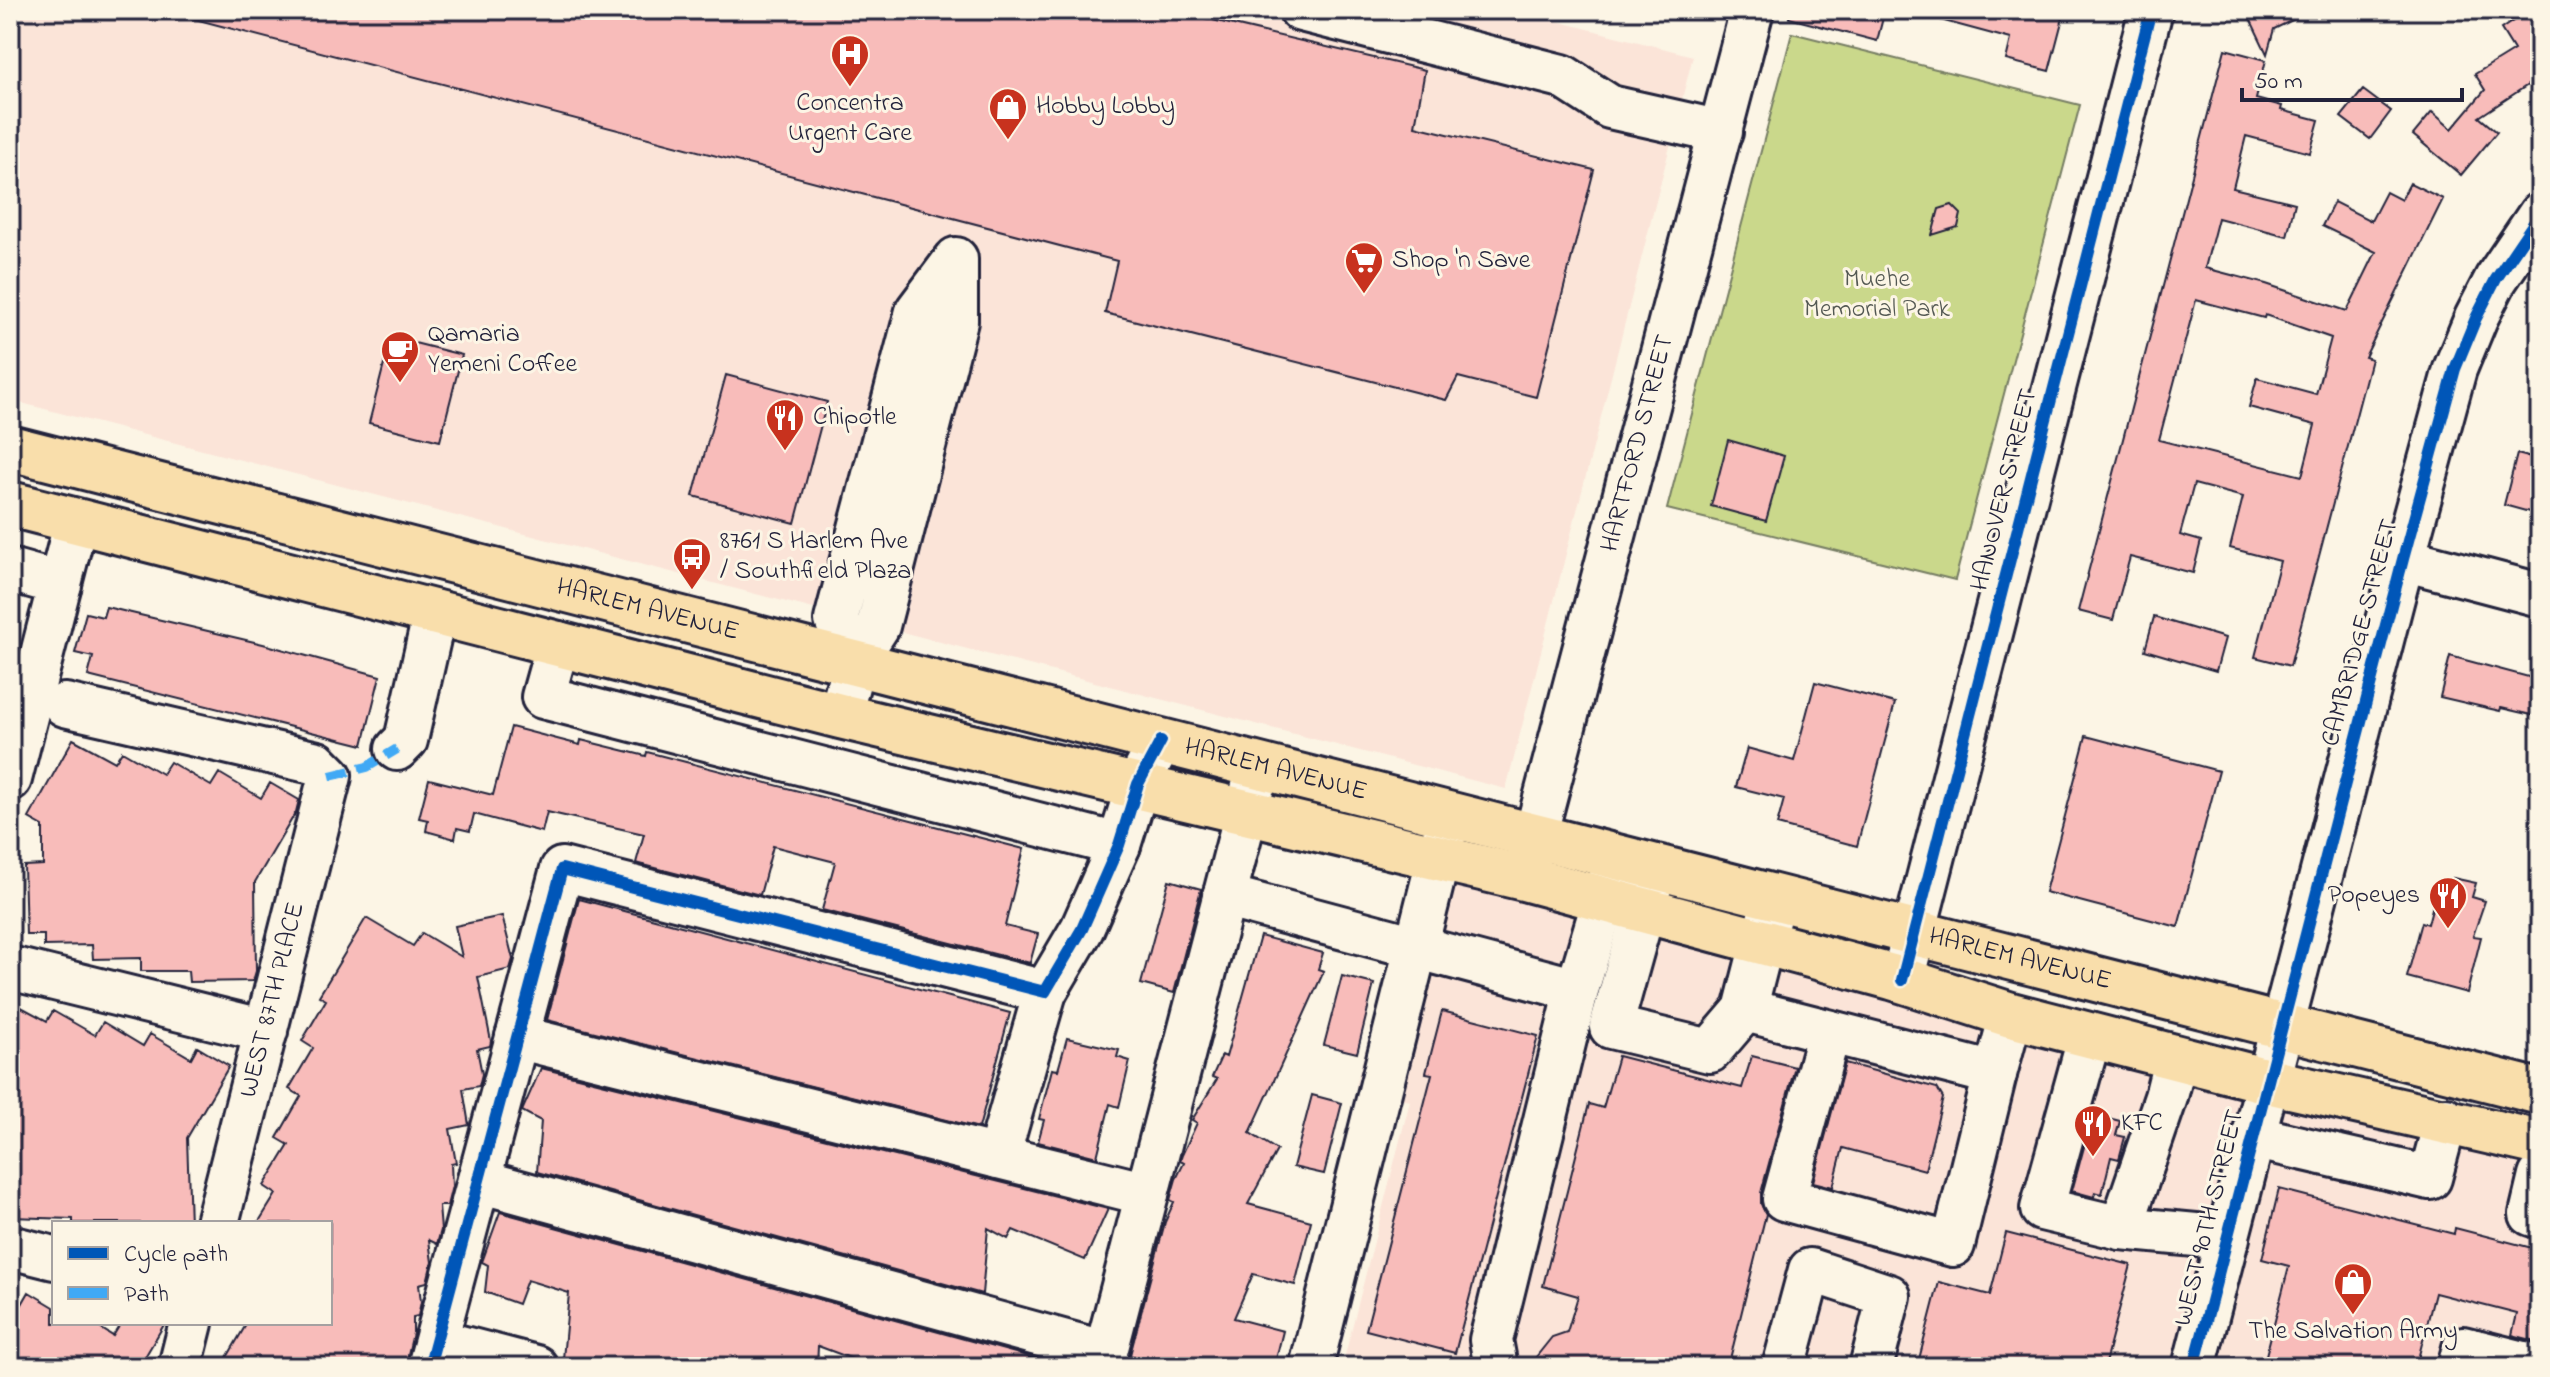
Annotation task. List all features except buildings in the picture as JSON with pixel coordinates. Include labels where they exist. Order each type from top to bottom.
[{"type":"main road","name":"HARLEM AVENUE","points":[[10,448],[2540,1092]]},
{"type":"main road","name":"HARLEM AVENUE","points":[[10,504],[840,716],[1138,784],[1524,878],[1897,979],[2011,1015],[2268,1081],[2446,1119],[2540,1143]]},
{"type":"street","points":[[1301,10],[1562,76],[1610,107],[1721,132]]},
{"type":"street","name":"HARTFORD STREET","points":[[1524,878],[1752,10]]},
{"type":"street","name":"HANOVER STREET","points":[[1873,1043],[1914,933],[2151,10]]},
{"type":"street","name":"CAMBRIDGE STREET","points":[[2268,1081],[2455,369],[2496,279],[2540,214]]},
{"type":"street","points":[[840,716],[854,663],[878,626],[934,408],[956,321],[956,259],[917,311],[836,620],[854,663]]},
{"type":"street","points":[[10,779],[76,521]]},
{"type":"street","points":[[2403,559],[2540,595]]},
{"type":"street","points":[[10,570],[60,584]]},
{"type":"street","points":[[397,749],[406,740],[435,612]]},
{"type":"street","name":"HARLEM AVENUE","points":[[558,643],[543,697],[1119,845]]},
{"type":"street","name":"WEST 87TH PLACE","points":[[65,705],[317,763],[330,776],[218,1221]]},
{"type":"street","points":[[998,1157],[1045,992],[1082,929],[1119,845],[1138,784],[1161,741]]},
{"type":"street","points":[[479,1181],[1104,1360],[1258,767]]},
{"type":"street","points":[[1311,1367],[1449,815]]},
{"type":"street","points":[[1636,862],[1623,905],[1611,1027],[1710,1051],[1745,1010],[1774,897]]},
{"type":"street","points":[[536,1367],[433,1354],[562,869],[1045,992]]},
{"type":"street","points":[[1705,927],[1716,883]]},
{"type":"street","points":[[1224,896],[1577,990]]},
{"type":"street","points":[[1496,1367],[1491,1340],[1577,990],[1623,905]]},
{"type":"street","points":[[10,968],[266,1031]]},
{"type":"street","points":[[1745,1010],[1995,1074]]},
{"type":"street","points":[[1829,1032],[1784,1199],[1953,1245],[2011,1015]]},
{"type":"street","points":[[2090,1035],[2042,1209],[2121,1228],[2228,1238]]},
{"type":"street","points":[[517,1037],[1147,1194]]},
{"type":"street","points":[[2121,1228],[2166,1097],[2176,1057]]},
{"type":"street","name":"WEST 90TH STREET","points":[[2194,1367],[2268,1081]]},
{"type":"street","points":[[2253,1137],[2430,1178],[2446,1119]]},
{"type":"street","points":[[2540,1176],[2531,1214],[2540,1217]]},
{"type":"street","points":[[10,1247],[52,1258]]},
{"type":"street","points":[[1784,1367],[1810,1270],[1889,1296],[1871,1367]]},
{"type":"street","points":[[180,1367],[190,1325]]},
{"type":"street","points":[[2459,1367],[2464,1348],[2540,1367]]},
{"type":"shaded area","points":[[10,10],[1514,10],[1693,56],[1506,789],[10,400]]},
{"type":"shaded area","points":[[1410,872],[2540,1168],[2540,1367],[1342,1367],[1410,1101],[1356,1085],[1406,900]]},
{"type":"green space","name":"Muehe Memorial Park","points":[[1792,33],[2080,105],[1955,580],[1667,509]]},
{"type":"marked path","points":[[330,776],[367,767],[397,749]]},
{"type":"cycle path","points":[[1902,980],[2151,10]]},
{"type":"cycle path","points":[[2194,1367],[2455,369],[2496,279],[2540,214]]},
{"type":"cycle path","points":[[429,1367],[562,869],[1045,992],[1082,929],[1119,845],[1138,784],[1161,741]]},
{"type":"place","name":"Concentra Urgent Care","points":[[850,88]]},
{"type":"place","name":"Hobby Lobby","points":[[1008,141]]},
{"type":"place","name":"Shop 'n Save","points":[[1364,295]]},
{"type":"place","name":"Qamaria Yemeni Coffee","points":[[400,384]]},
{"type":"place","name":"Chipotle","points":[[785,452]]},
{"type":"place","name":"8761 S Harlem Ave / Southfield Plaza","points":[[692,591]]},
{"type":"place","name":"Popeyes","points":[[2448,930]]},
{"type":"place","name":"KFC","points":[[2093,1158]]},
{"type":"place","name":"The Salvation Army","points":[[2353,1316]]}]
